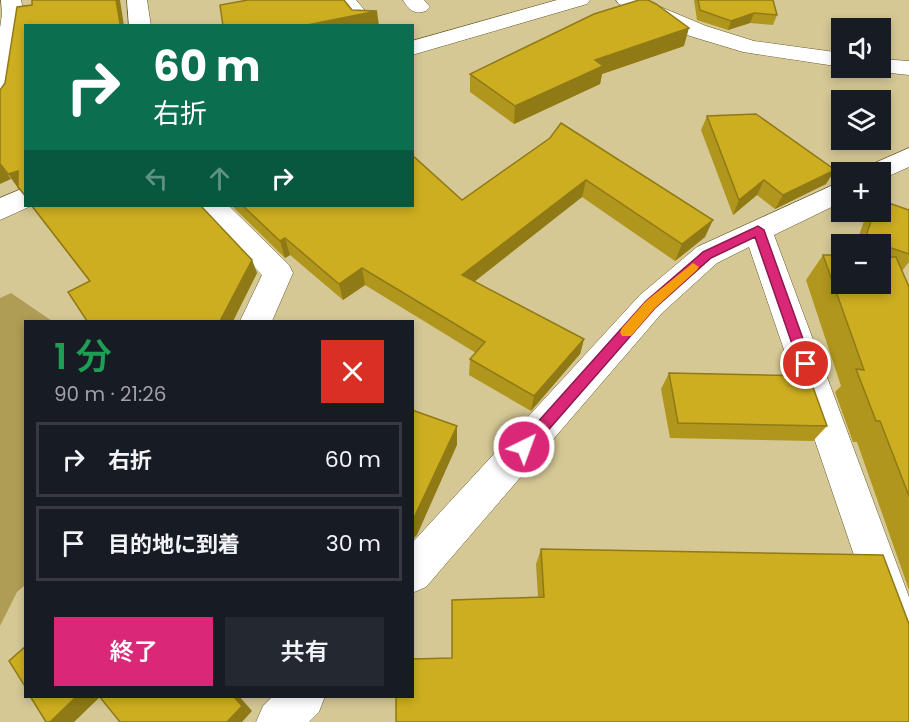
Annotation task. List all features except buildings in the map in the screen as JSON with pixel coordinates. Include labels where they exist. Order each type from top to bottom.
[{"type":"street","points":[[10,0],[13,14],[7,67],[0,100],[24,99]]},
{"type":"street","points":[[137,0],[140,24]]},
{"type":"street","points":[[345,0],[366,24]]},
{"type":"street","points":[[414,47],[545,5],[580,0]]},
{"type":"street","points":[[626,0],[698,31],[751,47],[831,58]]},
{"type":"street","points":[[891,67],[909,68]]},
{"type":"street","points":[[891,165],[909,157]]},
{"type":"street","points":[[414,571],[651,304],[707,255],[831,195]]},
{"type":"street","points":[[0,210],[24,197]]},
{"type":"street","points":[[214,207],[278,273],[256,320]]},
{"type":"street","points":[[758,230],[909,655]]},
{"type":"shaded area","points":[[11,293],[51,320],[24,320],[24,586],[17,592],[0,626],[0,298]]},
{"type":"slow traffic","points":[[626,332],[651,304],[693,267]]},
{"type":"route","points":[[524,447],[651,304],[707,255],[758,230],[806,364]]}]
